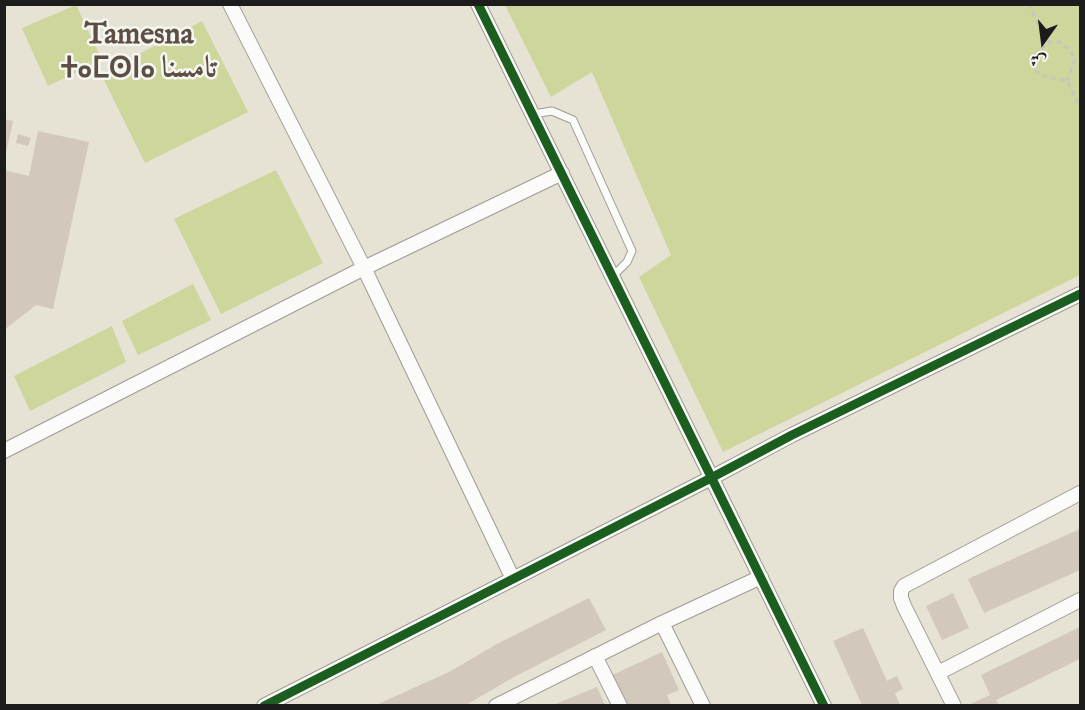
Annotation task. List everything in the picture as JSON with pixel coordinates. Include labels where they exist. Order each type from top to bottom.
[{"type":"street","points":[[230,4],[364,268],[513,579]]},
{"type":"street","points":[[478,4],[824,705]]},
{"type":"street","points":[[4,451],[364,268],[562,173]]},
{"type":"street","points":[[264,705],[792,435],[1080,294]]},
{"type":"street","points":[[954,705],[901,598],[901,591],[904,586],[1080,493]]},
{"type":"street","points":[[496,705],[760,577]]},
{"type":"street","points":[[938,673],[1080,600]]},
{"type":"street","points":[[662,623],[703,705]]},
{"type":"street","points":[[595,656],[620,705]]},
{"type":"lane","points":[[533,114],[552,111],[573,120],[632,251],[627,262],[613,276]]},
{"type":"path","points":[[1028,4],[1048,42]]},
{"type":"path","points":[[1067,81],[1047,77],[1036,71],[1036,60],[1048,42],[1059,42],[1069,49],[1074,60],[1067,81],[1080,106]]},
{"type":"green space","points":[[76,5],[102,60],[48,86],[22,28]]},
{"type":"green space","points":[[505,5],[1080,5],[1080,275],[723,452],[639,277],[671,255],[592,72],[551,97]]},
{"type":"green space","points":[[202,21],[248,112],[145,163],[101,74]]},
{"type":"green space","points":[[276,170],[323,263],[221,314],[174,219]]},
{"type":"green space","points":[[193,284],[211,320],[138,355],[122,321]]},
{"type":"green space","points":[[112,326],[126,362],[30,411],[14,376]]},
{"type":"building","points":[[4,119],[13,121],[5,157],[4,157]]},
{"type":"building","points":[[38,131],[89,142],[53,309],[36,305],[4,330],[4,170],[29,176]]},
{"type":"building","points":[[18,134],[31,138],[28,146],[16,143]]},
{"type":"building","points":[[1080,529],[1080,570],[984,613],[968,579]]},
{"type":"building","points":[[953,593],[969,628],[942,640],[926,606]]},
{"type":"building","points":[[589,598],[606,630],[514,677],[466,705],[376,705],[449,672],[497,644]]},
{"type":"building","points":[[1080,627],[1080,659],[996,700],[999,705],[968,705],[990,695],[981,675]]},
{"type":"building","points":[[863,628],[887,681],[897,676],[903,689],[895,693],[900,705],[862,705],[833,641]]},
{"type":"building","points":[[662,652],[679,690],[667,695],[671,705],[622,705],[608,677]]},
{"type":"building","points":[[597,687],[605,705],[553,705]]},
{"type":"cycle path","points":[[478,4],[824,706]]},
{"type":"cycle path","points":[[264,706],[792,435],[1080,294]]},
{"type":"district","name":"Tamesna ⵜⴰⵎⵙⵏⴰ تامسنا","points":[[139,54]]}]
